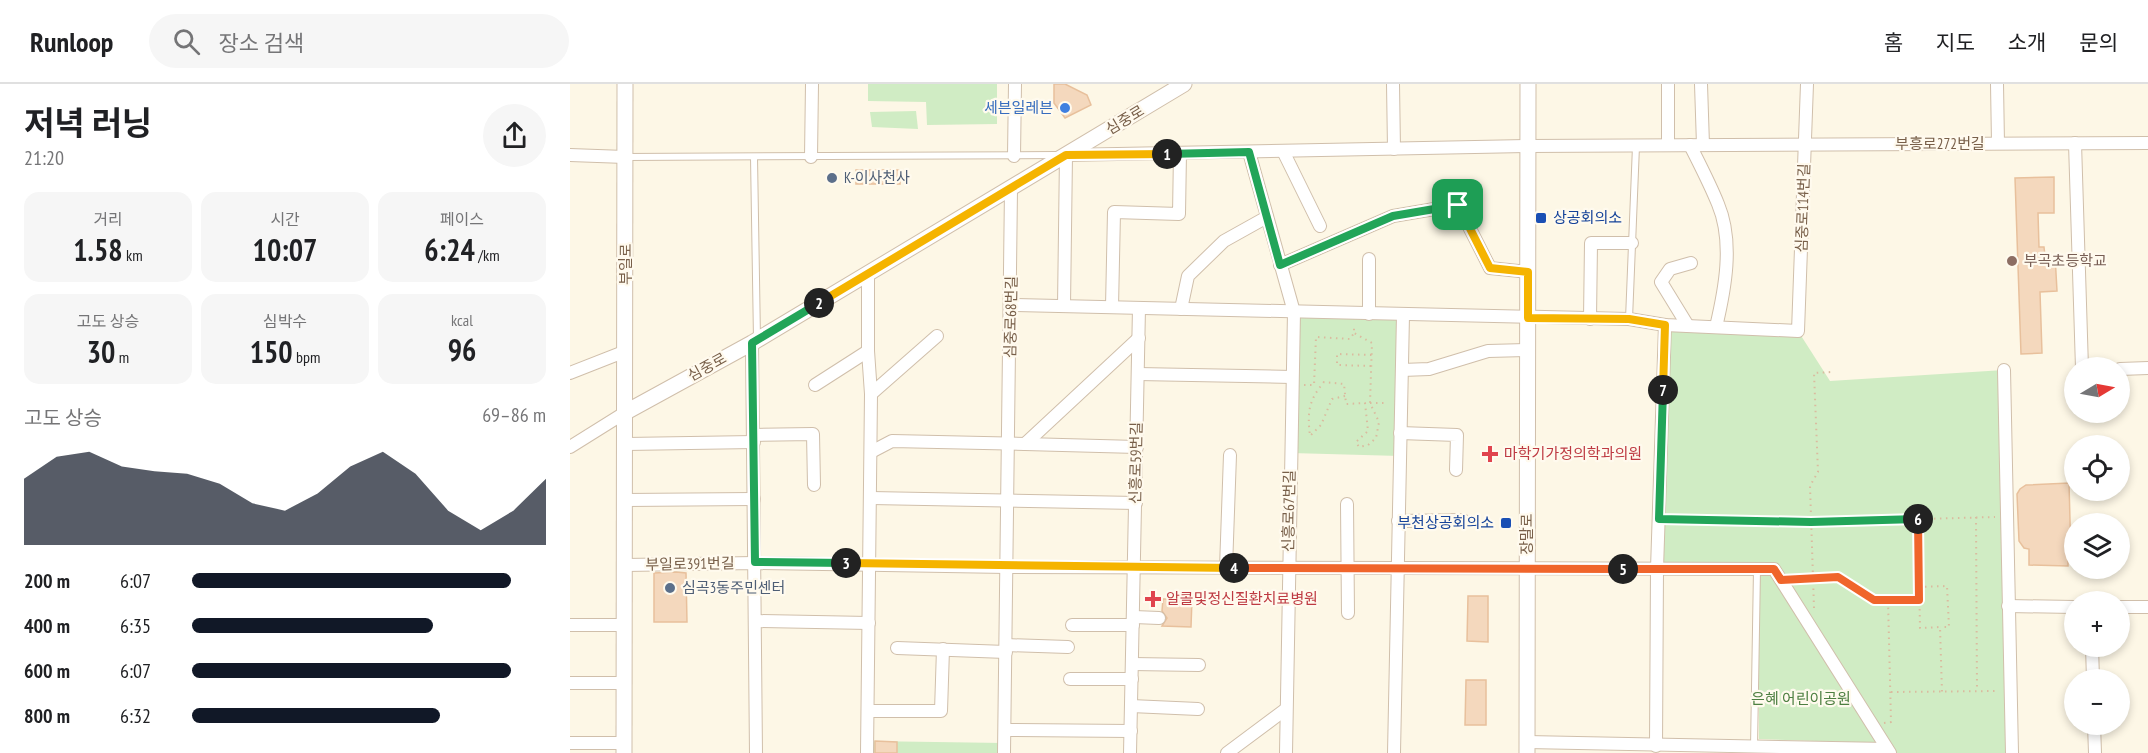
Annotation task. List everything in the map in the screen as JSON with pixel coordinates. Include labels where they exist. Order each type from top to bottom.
[{"type":"street","name":"부일로","points":[[624,748],[625,84]]},
{"type":"street","points":[[811,157],[812,84]]},
{"type":"street","points":[[1014,156],[1015,84]]},
{"type":"street","name":"심중로","points":[[570,447],[626,412],[754,342],[1184,84]]},
{"type":"street","points":[[1393,84],[1394,149]]},
{"type":"street","name":"장말로","points":[[1527,748],[1528,84]]},
{"type":"street","points":[[1668,84],[1668,145]]},
{"type":"street","points":[[1011,305],[1629,319],[1665,325],[1716,327],[1726,286],[1725,236],[1719,206],[1696,145],[1701,84]]},
{"type":"street","name":"심중로114번길","points":[[1716,327],[1798,331],[1807,84]]},
{"type":"street","points":[[1997,84],[1998,143]]},
{"type":"street","points":[[2075,143],[2082,357]]},
{"type":"street","name":"부흥로272번길","points":[[1066,155],[1528,146],[2148,143]]},
{"type":"street","points":[[1283,151],[1320,226]]},
{"type":"street","name":"신흥로67번길","points":[[1249,152],[1294,312],[1286,753]]},
{"type":"street","points":[[1112,308],[1114,212],[1179,214],[1180,153]]},
{"type":"street","points":[[570,155],[625,157]]},
{"type":"street","points":[[1064,306],[1066,155]]},
{"type":"street","name":"심중로68번길","points":[[1004,753],[1011,189]]},
{"type":"street","points":[[1280,265],[1393,216],[1458,205],[1490,268],[1528,272]]},
{"type":"street","points":[[1181,309],[1188,276],[1224,241],[1267,217]]},
{"type":"street","points":[[1590,319],[1591,243],[1632,243]]},
{"type":"street","points":[[1369,259],[1369,314]]},
{"type":"street","points":[[1688,326],[1661,282],[1670,269],[1691,263]]},
{"type":"street","points":[[867,753],[871,498],[868,274]]},
{"type":"street","name":"신흥로59번길","points":[[1130,753],[1139,308]]},
{"type":"street","points":[[1394,753],[1403,315]]},
{"type":"street","points":[[1656,746],[1657,569],[1665,325]]},
{"type":"street","points":[[871,394],[937,336]]},
{"type":"street","points":[[1025,444],[1138,338]]},
{"type":"street","points":[[754,342],[756,753]]},
{"type":"street","points":[[1402,370],[1429,369],[1488,351],[1528,350]]},
{"type":"street","points":[[570,373],[626,351]]},
{"type":"street","points":[[815,385],[868,351]]},
{"type":"street","points":[[2130,369],[2148,368]]},
{"type":"street","points":[[2004,370],[2012,753]]},
{"type":"street","points":[[1138,374],[1292,381]]},
{"type":"street","points":[[1400,433],[1457,435],[1456,470]]},
{"type":"street","points":[[626,444],[754,439],[813,434],[814,485]]},
{"type":"street","points":[[871,452],[892,441],[1137,447]]},
{"type":"street","points":[[1226,568],[1230,455]]},
{"type":"street","points":[[625,500],[754,498]]},
{"type":"street","points":[[871,498],[1136,503]]},
{"type":"street","points":[[1347,504],[1348,613]]},
{"type":"street","points":[[1398,521],[1464,519]]},
{"type":"street","name":"부일로391번길","points":[[625,565],[755,562],[1007,567],[1756,569]]},
{"type":"street","points":[[1756,569],[1774,569],[1888,751]]},
{"type":"street","points":[[2008,606],[2064,606]]},
{"type":"street","points":[[2130,607],[2148,607]]},
{"type":"street","points":[[1072,625],[1159,618]]},
{"type":"street","points":[[756,621],[869,623]]},
{"type":"street","points":[[570,625],[625,625]]},
{"type":"street","points":[[897,648],[1068,647]]},
{"type":"street","points":[[868,711],[941,711],[943,649]]},
{"type":"street","points":[[1132,664],[1199,665]]},
{"type":"street","points":[[1070,679],[1132,680]]},
{"type":"street","points":[[570,683],[624,683]]},
{"type":"street","points":[[1131,706],[1198,709]]},
{"type":"street","points":[[1227,753],[1286,709]]},
{"type":"street","points":[[1005,730],[1131,730]]},
{"type":"street","points":[[2094,735],[2095,753]]},
{"type":"street","points":[[570,743],[624,748]]},
{"type":"street","points":[[1527,748],[1656,746],[1888,751]]},
{"type":"lane","points":[[1629,319],[1636,146]]},
{"type":"lane","points":[[625,157],[1066,155]]},
{"type":"lane","points":[[754,157],[754,342]]},
{"type":"lane","points":[[1754,747],[1756,569]]},
{"type":"path","points":[[1314,385],[1316,337],[1350,339],[1354,333],[1356,314]]},
{"type":"path","points":[[1292,381],[1314,385],[1324,382],[1344,384],[1346,404],[1365,403],[1368,413],[1368,431],[1356,442],[1359,447],[1368,445],[1376,438],[1379,422],[1370,403],[1372,343],[1354,333]]},
{"type":"path","points":[[1371,366],[1336,365],[1337,354],[1372,355]]},
{"type":"path","points":[[1814,633],[1810,486],[1818,472],[1814,373],[1832,372]]},
{"type":"path","points":[[1324,382],[1314,393],[1312,400],[1310,436],[1321,425],[1332,399],[1345,396]]},
{"type":"path","points":[[1370,403],[1401,404]]},
{"type":"path","points":[[1659,519],[1811,522],[2007,516]]},
{"type":"path","points":[[1976,517],[1977,691]]},
{"type":"path","points":[[1918,519],[1919,600],[1920,628],[1949,627],[1947,586],[1919,586]]},
{"type":"path","points":[[1781,580],[1838,577],[1874,600],[1919,600]]},
{"type":"path","points":[[1871,723],[1891,722],[1888,600]]},
{"type":"path","points":[[1940,627],[1942,692]]},
{"type":"path","points":[[1891,692],[2010,691]]},
{"type":"green space","points":[[868,84],[997,84],[997,124],[927,125],[926,102],[868,101]]},
{"type":"green space","points":[[916,111],[918,129],[872,127],[870,112]]},
{"type":"green space","points":[[1294,312],[1403,315],[1400,456],[1291,453]]},
{"type":"green space","points":[[1665,325],[1798,331],[1830,381],[2004,370],[2012,753],[1890,753],[1774,570],[1657,569]]},
{"type":"green space","name":"은혜 어린이공원","points":[[1759,572],[1773,574],[1877,743],[1759,739]]},
{"type":"green space","points":[[867,741],[1004,743],[1004,753],[867,753]]},
{"type":"building","points":[[1054,84],[1065,84],[1087,95],[1091,105],[1065,118],[1054,103]]},
{"type":"building","points":[[856,170],[900,170],[900,184],[856,184]]},
{"type":"building","points":[[2054,177],[2054,213],[2038,213],[2039,247],[2044,247],[2045,256],[2055,255],[2057,291],[2040,292],[2042,353],[2021,354],[2015,178]]},
{"type":"building","points":[[2064,483],[2064,501],[2069,501],[2070,513],[2064,513],[2064,566],[2029,565],[2029,549],[2024,548],[2019,541],[2017,494],[2026,485]]},
{"type":"building","name":"심곡3동주민센터","points":[[654,573],[686,573],[687,622],[654,622]]},
{"type":"building","points":[[1468,596],[1488,596],[1488,642],[1467,641]]},
{"type":"building","points":[[1163,599],[1192,599],[1191,627],[1162,626],[1167,618],[1162,611]]},
{"type":"building","points":[[1466,680],[1486,680],[1486,725],[1465,725]]},
{"type":"building","points":[[875,741],[897,742],[897,753],[875,753]]},
{"type":"place","name":"세븐일레븐","points":[[1065,108]]},
{"type":"place","name":"K-이사천사","points":[[832,178]]},
{"type":"place","name":"상공회의소","points":[[1541,218]]},
{"type":"place","name":"부곡초등학교","points":[[2012,261]]},
{"type":"place","name":"마학기가정의학과의원","points":[[1490,454]]},
{"type":"place","name":"부천상공회의소","points":[[1506,523]]},
{"type":"place","name":"심곡3동주민센터","points":[[670,588]]},
{"type":"place","name":"알콜및정신질환치료병원","points":[[1153,599]]},
{"type":"route","points":[[1249,152],[1280,265],[1393,216],[1458,205],[1490,268],[1528,272],[1528,318],[1629,319],[1665,325],[1659,519],[1811,522],[1918,519],[1919,600],[1874,600],[1838,577],[1781,580],[1774,569],[1007,567],[755,562],[752,343],[1066,155],[1249,152]]}]
